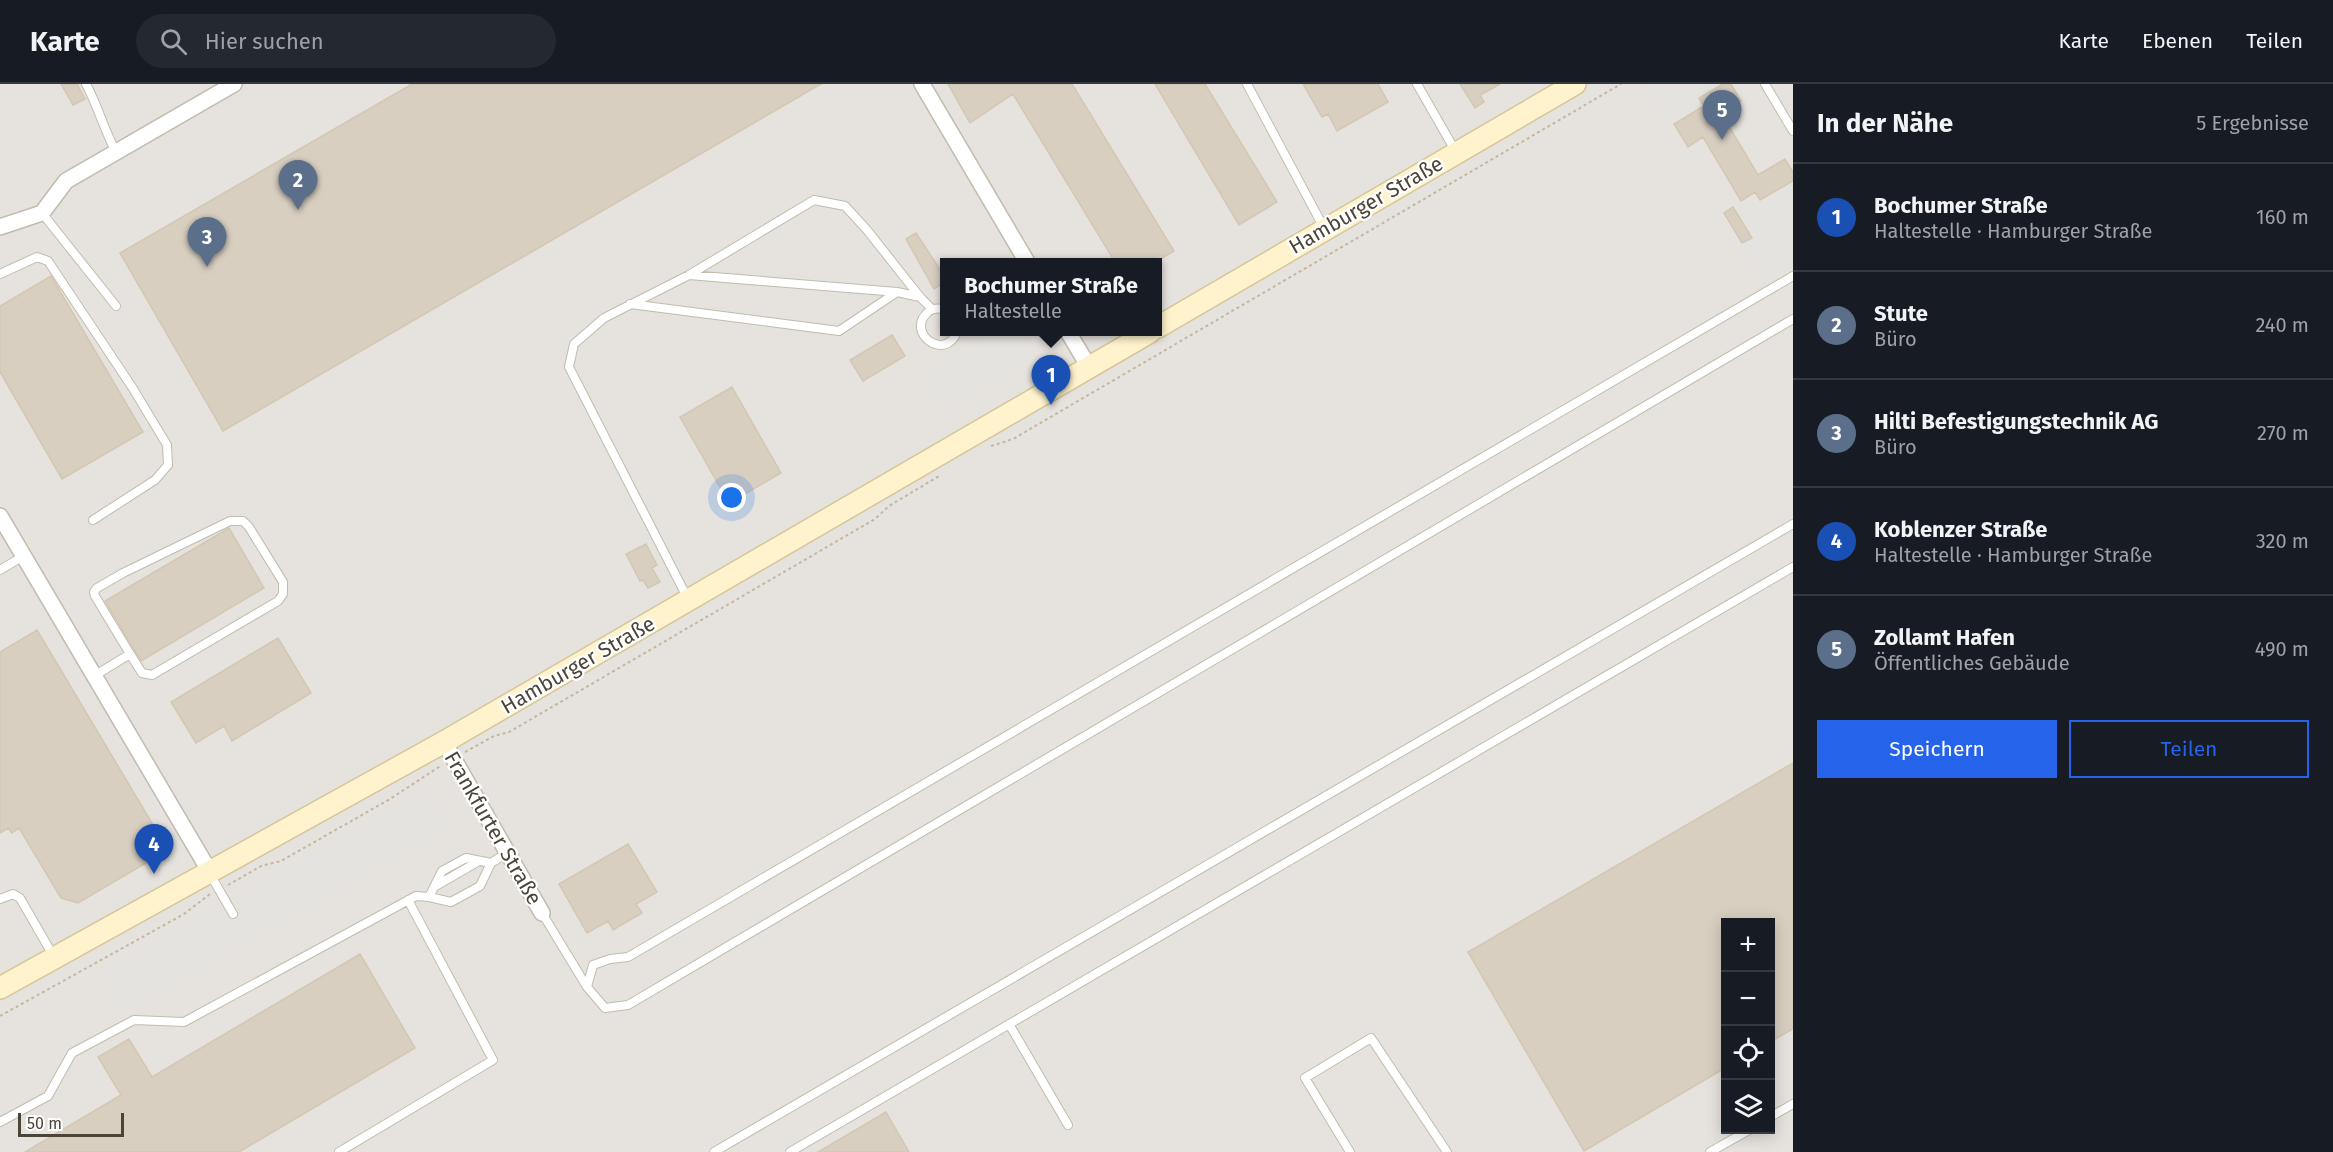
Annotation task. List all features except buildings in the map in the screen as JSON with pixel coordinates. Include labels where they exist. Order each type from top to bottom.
[{"type":"street","points":[[0,227],[42,213],[66,181],[234,84]]},
{"type":"street","points":[[922,84],[1025,258]]},
{"type":"street","name":"Hamburger Straße","points":[[1162,325],[1575,84]]},
{"type":"street","points":[[1070,336],[1089,367]]},
{"type":"street","name":"Hamburger Straße","points":[[0,988],[55,958],[214,881],[449,751],[688,600],[1143,336]]},
{"type":"street","points":[[0,516],[214,881]]},
{"type":"street","name":"Frankfurter Straße","points":[[449,751],[542,913]]},
{"type":"lane","points":[[86,84],[116,152]]},
{"type":"lane","points":[[1247,84],[1325,230]]},
{"type":"lane","points":[[1417,84],[1456,153]]},
{"type":"lane","points":[[1765,84],[1793,131]]},
{"type":"lane","points":[[688,600],[569,367],[574,344],[604,318],[689,275],[814,200],[844,206],[867,230],[932,309]]},
{"type":"lane","points":[[42,213],[116,306]]},
{"type":"lane","points":[[0,274],[37,257],[48,261],[132,387],[167,445],[168,465],[155,480],[93,520]]},
{"type":"lane","points":[[689,275],[897,292],[920,297]]},
{"type":"lane","points":[[587,987],[593,966],[610,959],[628,957],[1793,276]]},
{"type":"lane","points":[[629,304],[839,331],[897,292]]},
{"type":"lane","points":[[940,309],[932,309],[925,314],[921,322],[922,332],[926,339],[934,344],[943,345],[951,341],[954,336]]},
{"type":"lane","points":[[542,913],[587,987],[605,1008],[628,1005],[1793,319]]},
{"type":"lane","points":[[230,521],[243,521],[249,526],[283,582],[283,594],[278,600],[152,675],[142,673],[130,654],[95,596],[94,592],[97,588],[230,521]]},
{"type":"lane","points":[[714,1152],[1793,524]]},
{"type":"lane","points":[[0,570],[24,555]]},
{"type":"lane","points":[[790,1152],[1793,567]]},
{"type":"lane","points":[[94,676],[130,654]]},
{"type":"lane","points":[[0,1122],[48,1096],[72,1053],[134,1020],[183,1022],[416,896],[451,902],[480,886],[491,863],[507,854]]},
{"type":"lane","points":[[429,897],[442,872],[466,858],[491,863]]},
{"type":"lane","points":[[214,881],[233,914]]},
{"type":"lane","points":[[0,899],[13,894],[20,898],[55,958]]},
{"type":"lane","points":[[339,1152],[493,1060],[408,900]]},
{"type":"lane","points":[[1009,1024],[1068,1125]]},
{"type":"lane","points":[[1350,1152],[1305,1078],[1371,1038],[1447,1152]]},
{"type":"lane","points":[[1775,1114],[1793,1104]]},
{"type":"lane","points":[[1710,1152],[1742,1134]]},
{"type":"path","points":[[982,451],[1013,439],[1621,84]]},
{"type":"path","points":[[0,1016],[184,914],[205,897],[214,881],[281,861],[390,799],[449,751],[509,732],[874,519],[889,506],[945,473]]},
{"type":"shaded area","points":[[0,84],[1793,84],[1793,1152],[0,1152]]},
{"type":"shaded area","points":[[1646,84],[1717,84],[1665,115]]},
{"type":"shaded area","points":[[1793,184],[1793,264],[1768,280],[1742,243],[1752,237],[1739,217]]},
{"type":"shaded area","points":[[990,336],[1024,336],[1035,354],[946,408],[931,380],[936,375],[936,368]]},
{"type":"shaded area","points":[[425,791],[446,825],[125,1010],[102,972]]},
{"type":"place","name":"Zollamt Hafen","points":[[1722,140]]},
{"type":"place","name":"Stute","points":[[298,210]]},
{"type":"place","name":"Hilti Befestigungstechnik AG","points":[[207,267]]},
{"type":"place","name":"Bochumer Straße","points":[[1051,405]]},
{"type":"place","name":"Koblenzer Straße","points":[[154,874]]}]
